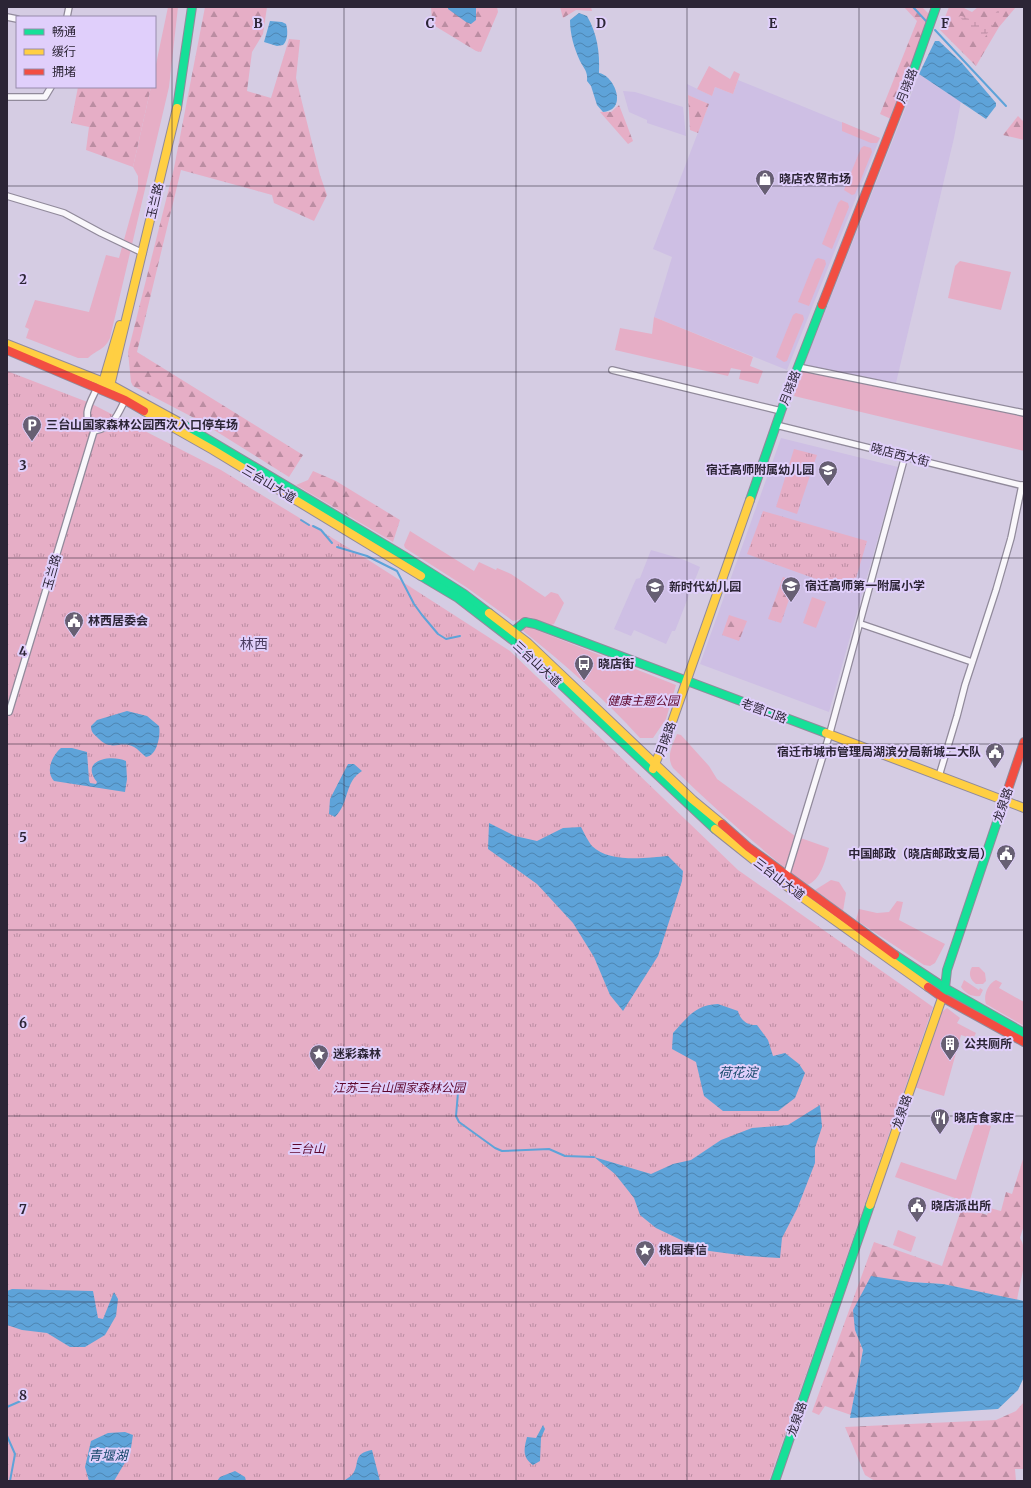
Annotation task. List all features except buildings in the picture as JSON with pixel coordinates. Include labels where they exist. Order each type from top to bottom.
[{"type":"street","name":"玉兰路","points":[[141,252],[172,105],[187,7]]},
{"type":"street","name":"玉兰路","points":[[9,712],[94,431],[88,423],[88,408],[104,388],[141,252],[176,114],[192,7]]},
{"type":"street","name":"月晓路","points":[[653,768],[686,681],[781,410],[928,33],[936,7]]},
{"type":"street","points":[[7,97],[45,96],[50,88]]},
{"type":"street","points":[[7,196],[64,213],[141,252]]},
{"type":"street","name":"三台山大道","points":[[7,344],[104,388],[220,445],[399,552],[464,594],[511,634],[653,768],[704,820],[786,885],[942,997],[1024,1042]]},
{"type":"street","name":"三台山大道","points":[[7,350],[104,388],[213,450],[458,598],[511,634]]},
{"type":"street","points":[[798,367],[1024,413]]},
{"type":"street","points":[[612,370],[781,410]]},
{"type":"street","points":[[94,431],[101,430],[114,423],[124,400]]},
{"type":"street","name":"晓店西大街","points":[[776,425],[1023,486]]},
{"type":"street","points":[[786,885],[786,875],[829,736],[861,624],[905,456]]},
{"type":"street","points":[[938,776],[1009,544],[1023,486]]},
{"type":"street","name":"老营口路","points":[[511,634],[525,622],[535,624],[829,736],[1024,808]]},
{"type":"street","points":[[861,624],[972,662]]},
{"type":"street","name":"龙泉路","points":[[775,1481],[942,997],[945,988],[947,970],[1024,742]]},
{"type":"street","name":"三台山大道","points":[[653,768],[707,813],[786,875],[891,952],[945,988],[1024,1033]]},
{"type":"shaded area","points":[[919,74],[961,101],[954,138],[896,383],[804,365]]},
{"type":"shaded area","name":"晓店农贸市场","points":[[738,80],[880,138],[787,370],[654,317],[672,257],[653,249],[709,104],[688,95],[687,84],[712,96],[715,87],[733,94]]},
{"type":"shaded area","points":[[623,91],[635,92],[683,107],[686,136],[647,123],[647,120],[629,112]]},
{"type":"shaded area","name":"宿迁高师第一附属小学","points":[[781,438],[898,467],[829,712],[700,664]]},
{"type":"shaded area","name":"新时代幼儿园","points":[[651,550],[682,559],[700,567],[675,631],[672,631],[666,644],[634,630],[631,636],[614,629],[636,579],[640,578]]},
{"type":"green space","points":[[168,7],[178,7],[169,87],[110,338],[106,345],[88,358],[78,358],[26,338],[29,329],[25,327],[35,300],[89,312],[106,255],[119,258],[138,189],[138,176],[133,167],[151,88],[156,88],[156,64]]},
{"type":"green space","points":[[205,7],[267,7],[263,34],[252,52],[247,91],[271,98],[289,39],[300,40],[296,78],[320,175],[327,195],[314,221],[274,203],[272,195],[181,170],[137,352],[303,455],[289,477],[198,420],[133,386],[131,382],[128,352],[174,168]]},
{"type":"green space","points":[[431,7],[497,7],[498,12],[481,52],[476,51],[435,26],[432,20]]},
{"type":"green space","points":[[560,7],[591,7],[592,11],[576,10],[563,18]]},
{"type":"green space","points":[[904,7],[922,7],[928,13],[929,18],[891,119],[880,114],[917,21]]},
{"type":"green space","points":[[949,7],[962,7],[972,12],[978,7],[1016,7],[999,27],[976,66],[940,30]]},
{"type":"green space","points":[[1000,7],[1005,7],[983,40],[979,39],[959,16],[984,25],[989,22]]},
{"type":"green space","points":[[709,66],[730,79],[734,71],[740,74],[733,94],[715,87],[712,96],[697,89]]},
{"type":"green space","points":[[78,88],[151,88],[133,167],[86,150],[89,127],[71,123]]},
{"type":"green space","points":[[688,95],[709,104],[698,133],[690,130]]},
{"type":"green space","points":[[619,105],[633,141],[628,144],[600,112],[611,112]]},
{"type":"green space","points":[[1018,116],[1024,122],[1024,140],[1003,135]]},
{"type":"green space","points":[[842,122],[880,138],[877,143],[871,143],[842,131]]},
{"type":"green space","points":[[864,146],[871,148],[872,152],[855,194],[852,195],[844,190],[861,148]]},
{"type":"green space","points":[[841,200],[848,203],[849,207],[832,249],[822,244],[838,203]]},
{"type":"green space","points":[[818,258],[825,260],[826,264],[809,306],[798,302],[815,260]]},
{"type":"green space","points":[[960,261],[1011,272],[1001,310],[948,298],[955,266]]},
{"type":"green space","points":[[796,313],[803,315],[804,319],[787,361],[784,362],[776,357],[793,315]]},
{"type":"green space","points":[[654,317],[753,357],[750,366],[763,371],[758,384],[739,379],[741,370],[731,368],[728,376],[615,350],[620,328],[652,334]]},
{"type":"green space","points":[[803,369],[1024,415],[1024,451],[794,396]]},
{"type":"green space","name":"江苏三台山国家森林公园","points":[[7,371],[90,403],[221,470],[370,561],[510,651],[738,870],[933,1007],[769,1481],[7,1481]]},
{"type":"green space","points":[[794,449],[817,455],[797,514],[776,507]]},
{"type":"green space","points":[[313,471],[336,481],[400,520],[393,542],[296,485],[308,480]]},
{"type":"green space","points":[[763,511],[867,541],[852,592],[747,554]]},
{"type":"green space","points":[[410,531],[474,571],[479,562],[496,570],[497,568],[511,574],[545,597],[551,592],[558,594],[564,603],[554,624],[551,625],[529,617],[513,621],[466,587],[405,548],[404,545]]},
{"type":"green space","points":[[783,577],[795,582],[781,623],[768,619]]},
{"type":"green space","points":[[812,597],[826,602],[816,628],[803,623]]},
{"type":"green space","points":[[729,615],[747,621],[739,641],[722,635]]},
{"type":"green space","name":"健康主题公园","points":[[526,626],[676,685],[666,719],[653,738],[640,738],[583,682],[522,630],[522,627]]},
{"type":"green space","points":[[677,734],[681,735],[709,766],[717,779],[795,836],[829,848],[822,870],[812,883],[807,885],[770,856],[673,768],[670,756]]},
{"type":"green space","points":[[831,880],[839,882],[846,893],[843,911],[815,890]]},
{"type":"green space","points":[[897,901],[903,902],[899,920],[945,944],[935,963],[930,966],[924,965],[856,920],[859,909],[877,913],[889,912]]},
{"type":"green space","points":[[972,967],[979,967],[985,973],[986,981],[983,984],[976,984],[972,980],[970,974]]},
{"type":"green space","points":[[964,980],[979,990],[980,988],[983,990],[980,996],[965,992],[961,987]]},
{"type":"green space","points":[[996,980],[1002,983],[999,988],[1024,1002],[1024,1026],[986,1004],[985,997],[987,990]]},
{"type":"green space","points":[[947,1008],[960,1018],[957,1023],[976,1033],[973,1039],[961,1035],[944,1096],[914,1087],[938,1015]]},
{"type":"green space","points":[[976,1121],[991,1126],[969,1203],[895,1177],[901,1162],[956,1180]]},
{"type":"green space","points":[[1024,1156],[1024,1225],[1020,1238],[1023,1244],[1024,1260],[1017,1300],[943,1284],[910,1282],[855,1330],[863,1350],[851,1415],[825,1406],[819,1415],[812,1412],[874,1242],[942,1266],[962,1207],[987,1215],[990,1208],[1001,1211],[1006,1192],[1012,1194]]},
{"type":"green space","points":[[898,1230],[916,1237],[911,1252],[893,1245]]},
{"type":"green space","points":[[1024,1402],[1024,1469],[1015,1469],[1016,1481],[875,1481],[865,1475],[845,1427],[996,1420],[1016,1411]]},
{"type":"water","points":[[448,7],[476,7],[476,20],[471,24],[466,22],[448,9]]},
{"type":"water","points":[[579,13],[587,16],[593,29],[598,50],[599,73],[605,75],[610,80],[616,92],[617,99],[611,110],[603,112],[597,105],[591,86],[587,81],[586,72],[574,46],[570,20]]},
{"type":"water","points":[[270,21],[282,22],[286,24],[287,35],[283,45],[277,46],[264,42]]},
{"type":"water","points":[[935,41],[939,41],[962,63],[996,103],[996,106],[986,119],[919,74]]},
{"type":"water","points":[[127,711],[147,716],[159,726],[157,744],[150,756],[146,757],[136,748],[129,745],[108,745],[92,732],[91,726],[97,720]]},
{"type":"water","points":[[61,748],[72,748],[87,752],[90,783],[96,784],[97,782],[92,774],[94,764],[105,759],[113,758],[126,761],[127,779],[125,792],[54,781],[51,777],[50,768],[52,759]]},
{"type":"water","points":[[348,764],[354,764],[362,771],[352,781],[343,805],[335,817],[329,814],[330,799]]},
{"type":"water","points":[[489,823],[515,836],[537,841],[563,828],[581,827],[592,846],[608,855],[628,858],[668,856],[683,871],[682,881],[658,956],[623,1011],[610,995],[594,957],[573,923],[537,884],[488,849]]},
{"type":"water","name":"荷花淀","points":[[718,1004],[738,1011],[745,1022],[757,1025],[768,1040],[773,1056],[785,1053],[799,1064],[805,1073],[795,1098],[778,1111],[723,1111],[704,1096],[696,1062],[672,1049],[673,1033],[692,1013],[703,1007]]},
{"type":"water","points":[[820,1105],[822,1127],[815,1148],[815,1163],[797,1209],[782,1238],[780,1258],[747,1256],[702,1250],[656,1228],[640,1215],[634,1198],[615,1174],[594,1157],[651,1174],[673,1164],[691,1160],[721,1140],[752,1128],[788,1125]]},
{"type":"water","points":[[871,1276],[910,1282],[943,1284],[1024,1301],[1024,1377],[1018,1390],[998,1409],[850,1418],[863,1350],[855,1330],[853,1310]]},
{"type":"water","points":[[12,1289],[93,1291],[98,1318],[103,1319],[114,1292],[118,1299],[116,1316],[105,1335],[85,1347],[70,1347],[47,1333],[22,1330],[7,1325],[7,1291]]},
{"type":"water","points":[[543,1425],[545,1429],[541,1438],[540,1461],[533,1465],[525,1456],[527,1437],[536,1438]]},
{"type":"water","name":"青堰湖","points":[[125,1432],[133,1435],[130,1454],[114,1481],[89,1481],[85,1467],[91,1441],[108,1433]]},
{"type":"water","points":[[372,1450],[380,1481],[344,1481],[355,1471],[361,1454]]},
{"type":"water","points":[[235,1471],[245,1477],[246,1481],[217,1481],[220,1477]]},
{"type":"waterway","points":[[913,7],[926,21]]},
{"type":"waterway","points":[[935,30],[1006,106]]},
{"type":"waterway","points":[[301,520],[309,525]]},
{"type":"waterway","points":[[313,526],[321,530],[332,543]]},
{"type":"waterway","points":[[337,547],[367,556],[397,571],[414,604],[438,634],[446,639],[460,636]]},
{"type":"waterway","points":[[459,1081],[456,1116],[459,1122],[495,1148],[502,1151],[549,1149],[565,1156],[594,1157]]},
{"type":"waterway","points":[[7,1407],[23,1400],[26,1392]]},
{"type":"waterway","points":[[7,1436],[15,1454],[10,1481]]},
{"type":"traffic: fast","points":[[177,108],[192,7]]},
{"type":"traffic: fast","points":[[912,75],[936,7]]},
{"type":"traffic: fast","points":[[750,500],[781,411],[822,305]]},
{"type":"traffic: fast","points":[[184,425],[404,556],[464,594],[489,613]]},
{"type":"traffic: fast","points":[[421,576],[458,598],[519,645],[715,829]]},
{"type":"traffic: fast","points":[[510,634],[525,622],[535,624],[826,733]]},
{"type":"traffic: fast","points":[[942,998],[947,970],[1002,807]]},
{"type":"traffic: fast","points":[[895,955],[945,988],[1024,1033]]},
{"type":"traffic: fast","points":[[775,1481],[870,1205]]},
{"type":"traffic: slow","points":[[109,390],[177,108]]},
{"type":"traffic: slow","points":[[102,386],[120,325]]},
{"type":"traffic: slow","points":[[7,344],[111,385],[184,425]]},
{"type":"traffic: slow","points":[[144,411],[213,450],[421,576]]},
{"type":"traffic: slow","points":[[653,769],[671,725],[750,500]]},
{"type":"traffic: slow","points":[[489,613],[528,643],[693,800],[722,824]]},
{"type":"traffic: slow","points":[[826,733],[1024,808]]},
{"type":"traffic: slow","points":[[715,829],[785,885],[928,987]]},
{"type":"traffic: slow","points":[[870,1205],[942,998]]},
{"type":"traffic: jam","points":[[822,305],[912,75]]},
{"type":"traffic: jam","points":[[7,350],[125,400],[144,411]]},
{"type":"traffic: jam","points":[[1002,807],[1024,742]]},
{"type":"traffic: jam","points":[[722,824],[748,847],[895,955]]},
{"type":"traffic: jam","points":[[928,987],[942,997],[1024,1042]]},
{"type":"place","name":"晓店农贸市场","points":[[765,196]]},
{"type":"place","name":"三台山国家森林公园西次入口停车场","points":[[32,442]]},
{"type":"place","name":"宿迁高师附属幼儿园","points":[[828,487]]},
{"type":"place","name":"宿迁高师第一附属小学","points":[[791,603]]},
{"type":"place","name":"新时代幼儿园","points":[[655,604]]},
{"type":"place","name":"林西居委会","points":[[74,638]]},
{"type":"place","name":"晓店街","points":[[584,681]]},
{"type":"place","name":"宿迁市城市管理局湖滨分局新城二大队","points":[[995,769]]},
{"type":"place","name":"中国邮政（晓店邮政支局）","points":[[1006,871]]},
{"type":"place","name":"公共厕所","points":[[950,1061]]},
{"type":"place","name":"迷彩森林","points":[[319,1071]]},
{"type":"place","name":"晓店食家庄","points":[[940,1135]]},
{"type":"place","name":"晓店派出所","points":[[917,1223]]},
{"type":"place","name":"桃园春信","points":[[645,1267]]},
{"type":"district","name":"林西","points":[[254,644]]},
{"type":"park label","name":"三台山","points":[[307,1149]]}]
